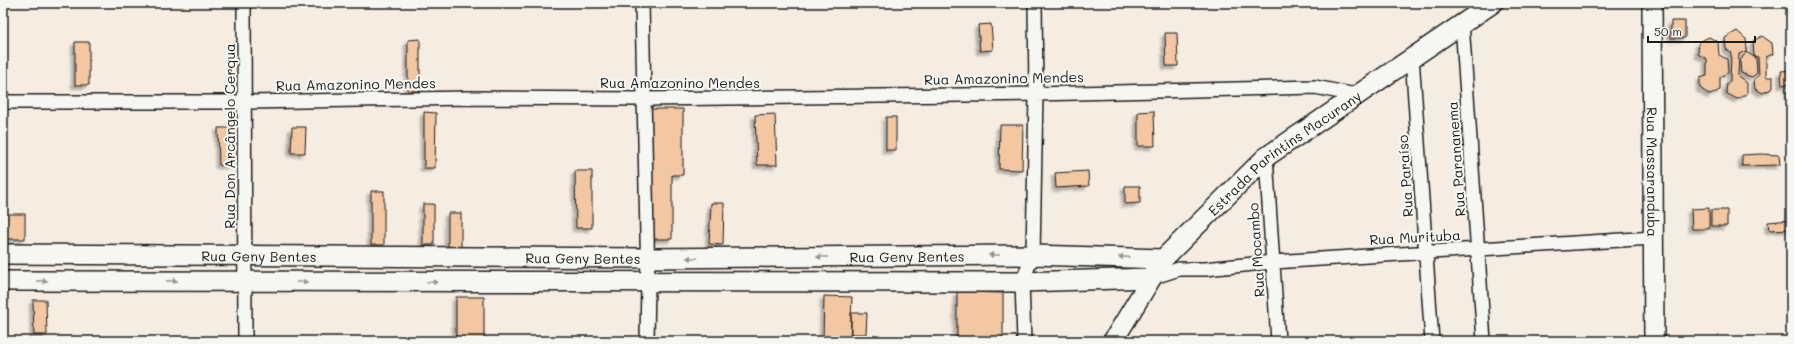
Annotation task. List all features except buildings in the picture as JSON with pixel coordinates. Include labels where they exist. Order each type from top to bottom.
[{"type":"street","name":"Rua Don Arcângelo Cerqua","points":[[244,3],[245,341]]},
{"type":"street","points":[[642,3],[646,258],[648,281],[646,341]]},
{"type":"street","points":[[1024,341],[1022,282],[1033,255],[1036,94],[1035,3]]},
{"type":"street","name":"Estrada Parintins Macurany","points":[[1113,341],[1163,258],[1266,157],[1493,3]]},
{"type":"street","name":"Rua Massaranduba","points":[[1652,3],[1654,341]]},
{"type":"street","name":"Rua Parananema","points":[[1462,23],[1484,341]]},
{"type":"street","name":"Rua Paraíso","points":[[1412,57],[1432,341]]},
{"type":"street","name":"Rua Amazonino Mendes","points":[[3,102],[245,102],[467,98],[643,99],[1036,94],[1315,87],[1356,95]]},
{"type":"street","name":"Rua Mocambo","points":[[1266,157],[1278,341]]},
{"type":"street","name":"Rua Murituba","points":[[1151,278],[1179,269],[1205,270],[1274,262],[1653,238]]},
{"type":"street","name":"Rua Geny Bentes","points":[[3,254],[245,254],[646,258],[1033,255],[1163,258]]},
{"type":"street","points":[[1163,258],[1179,269]]},
{"type":"street","name":"Rua Geny Bentes","points":[[3,281],[1022,282],[1151,278]]},
{"type":"street","points":[[1125,320],[1126,341]]}]
